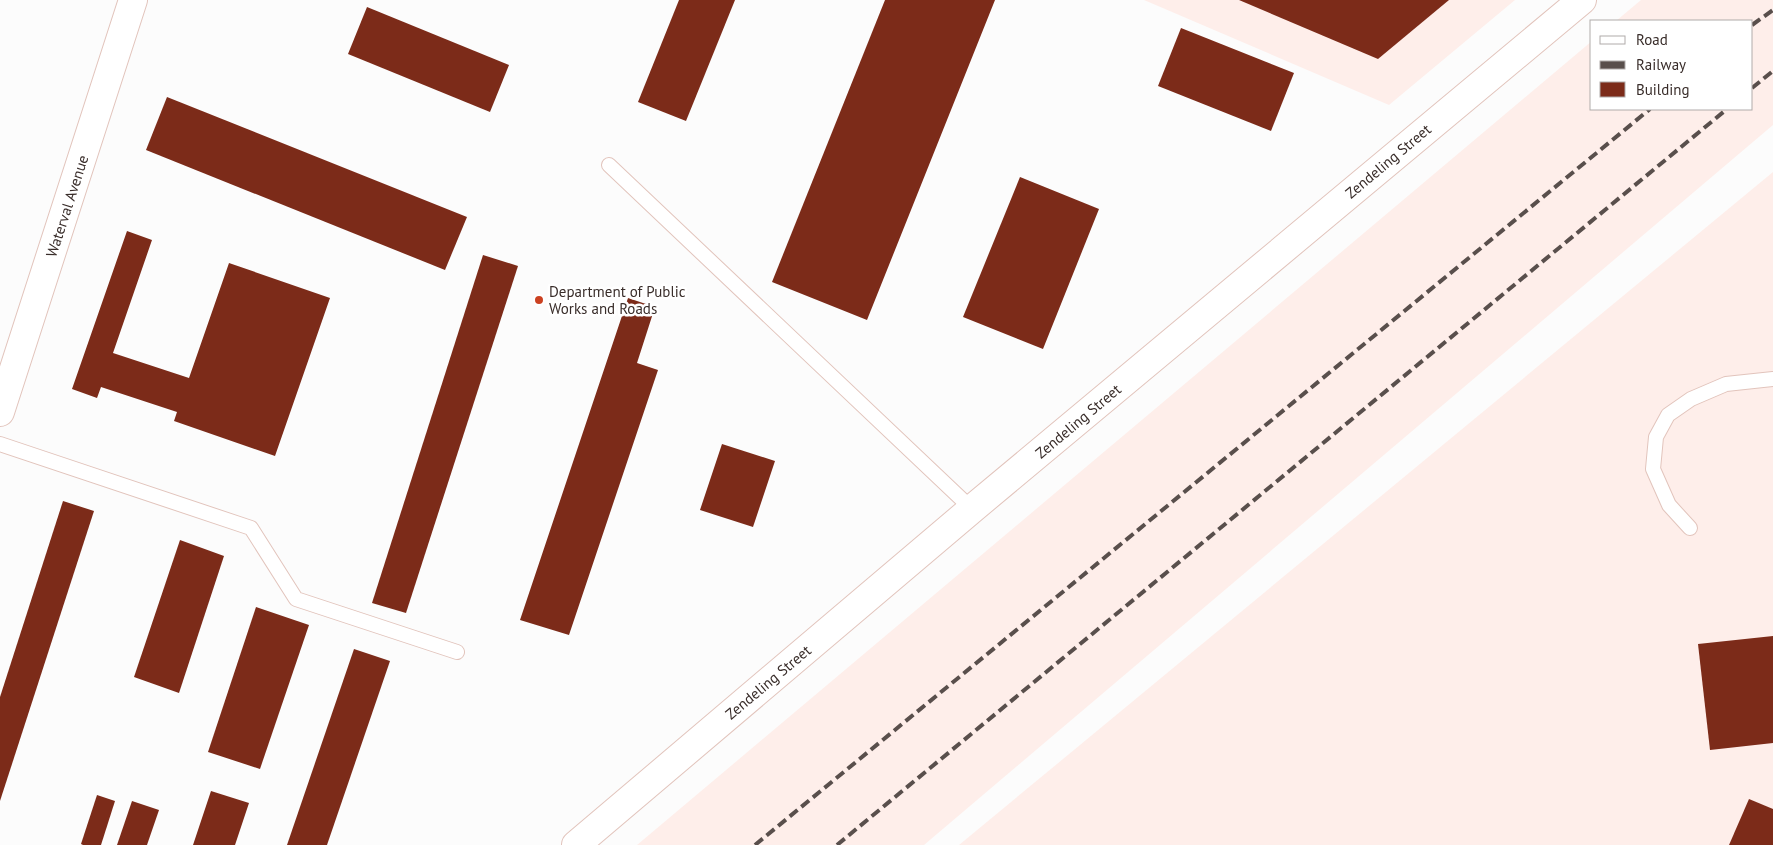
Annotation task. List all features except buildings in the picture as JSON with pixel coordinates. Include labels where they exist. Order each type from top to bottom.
[{"type":"street","name":"Waterval Avenue","points":[[0,412],[133,0]]},
{"type":"street","name":"Zendeling Street","points":[[576,845],[972,509],[1582,0]]},
{"type":"lane","points":[[609,165],[972,509]]},
{"type":"lane","points":[[1690,528],[1669,506],[1653,469],[1656,437],[1668,415],[1691,399],[1726,384],[1773,379]]},
{"type":"lane","points":[[0,444],[251,528],[296,599],[457,652]]},
{"type":"shaded area","points":[[1144,0],[1515,0],[1389,105]]},
{"type":"shaded area","points":[[1641,0],[1773,0],[1773,125],[924,845],[637,845],[1590,43],[1590,110],[1753,110],[1753,20],[1617,20]]},
{"type":"shaded area","points":[[1773,172],[1773,845],[959,845]]},
{"type":"railway","points":[[1753,24],[1773,10]]},
{"type":"railway","points":[[1753,87],[1773,71]]},
{"type":"railway","points":[[755,845],[1649,110]]},
{"type":"railway","points":[[837,845],[1726,110]]},
{"type":"place","name":"Department of Public Works and Roads","points":[[539,300]]}]
